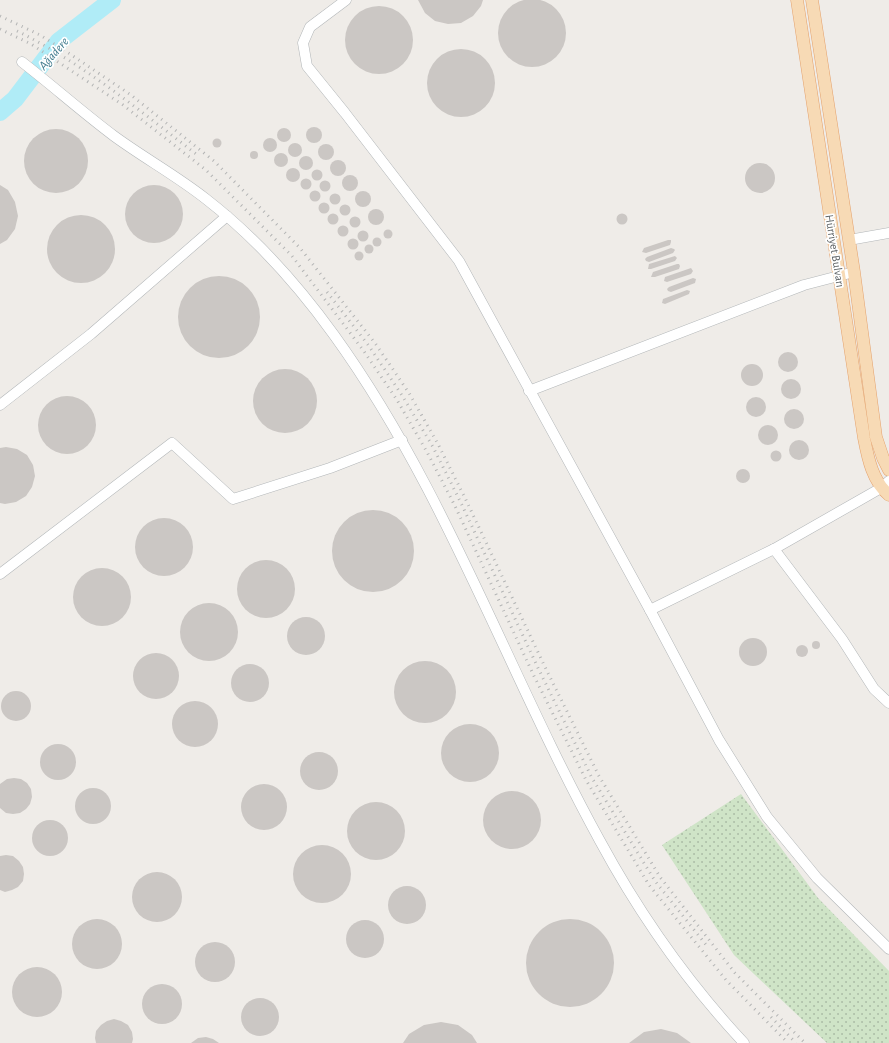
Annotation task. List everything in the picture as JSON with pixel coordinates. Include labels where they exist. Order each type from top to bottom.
[{"type":"main road","name":"Hürriyet Bulvarı","points":[[797,0],[864,438],[869,462],[886,488]]},
{"type":"main road","name":"Hürriyet Bulvarı","points":[[812,0],[854,272],[876,437],[889,470]]},
{"type":"street","points":[[346,0],[310,28],[303,43],[307,66],[459,261],[650,610],[719,740],[767,817],[817,878],[889,949]]},
{"type":"street","points":[[22,62],[113,135],[204,197],[227,216],[274,262],[304,296],[333,333],[364,378],[402,440],[474,583],[555,755],[601,843],[640,908],[680,967],[717,1014],[744,1043]]},
{"type":"street","points":[[0,405],[90,334],[227,216]]},
{"type":"street","points":[[849,240],[889,233]]},
{"type":"street","points":[[529,391],[804,285],[854,272]]},
{"type":"street","points":[[0,574],[172,443],[233,499],[330,468],[402,440]]},
{"type":"street","points":[[650,610],[774,549],[886,488]]},
{"type":"street","points":[[774,549],[842,639],[874,689],[889,703]]},
{"type":"green space","points":[[741,794],[818,898],[889,971],[889,1043],[827,1043],[734,955],[662,845]]},
{"type":"building","points":[[532,-1],[545,2],[556,9],[563,20],[566,33],[563,46],[556,57],[545,64],[532,67],[519,64],[508,57],[501,46],[498,33],[501,20],[508,9],[519,2]]},
{"type":"building","points":[[418,0],[483,0],[481,6],[473,16],[461,23],[448,24],[435,21],[425,13]]},
{"type":"building","points":[[379,6],[392,9],[403,16],[410,27],[413,40],[410,53],[403,64],[392,71],[379,74],[366,71],[355,64],[348,53],[345,40],[348,27],[355,16],[366,9]]},
{"type":"building","points":[[461,49],[474,52],[485,59],[492,70],[495,83],[492,96],[485,107],[474,114],[461,117],[448,114],[437,107],[430,96],[427,83],[430,70],[437,59],[448,52]]},
{"type":"building","points":[[314,127],[321,132],[322,135],[317,142],[314,143],[307,138],[306,135],[311,128]]},
{"type":"building","points":[[284,128],[289,130],[291,135],[289,140],[284,142],[279,140],[277,135],[279,130]]},
{"type":"building","points":[[56,129],[74,135],[82,143],[88,161],[82,179],[74,187],[56,193],[38,187],[30,179],[24,161],[30,143],[38,135]]},
{"type":"building","points":[[270,138],[275,140],[277,145],[275,150],[270,152],[265,150],[263,145],[265,140]]},
{"type":"building","points":[[215,139],[219,139],[221,143],[219,147],[215,147],[213,145],[213,141]]},
{"type":"building","points":[[295,143],[300,145],[302,150],[300,155],[295,157],[290,155],[288,150],[290,145]]},
{"type":"building","points":[[326,144],[332,146],[334,152],[332,158],[326,160],[320,158],[318,152],[320,146]]},
{"type":"building","points":[[252,151],[256,151],[258,155],[256,159],[252,159],[250,157],[250,153]]},
{"type":"building","points":[[281,153],[286,155],[288,160],[286,165],[281,167],[276,165],[274,160],[276,155]]},
{"type":"building","points":[[306,156],[311,158],[313,163],[311,168],[306,170],[301,168],[299,163],[301,158]]},
{"type":"building","points":[[338,160],[345,165],[346,168],[341,175],[338,176],[331,171],[330,168],[335,161]]},
{"type":"building","points":[[760,163],[771,167],[775,178],[771,189],[760,193],[749,189],[745,178],[749,167]]},
{"type":"building","points":[[293,168],[298,170],[300,175],[298,180],[293,182],[288,180],[286,175],[288,170]]},
{"type":"building","points":[[315,170],[319,170],[321,171],[321,179],[315,180],[312,177],[312,173]]},
{"type":"building","points":[[350,175],[357,180],[358,183],[353,190],[350,191],[343,186],[342,183],[347,176]]},
{"type":"building","points":[[304,179],[308,179],[310,180],[310,188],[304,189],[301,186],[301,182]]},
{"type":"building","points":[[323,181],[327,181],[329,182],[329,190],[323,191],[320,188],[320,184]]},
{"type":"building","points":[[0,185],[8,190],[15,202],[18,216],[15,229],[7,240],[0,244]]},
{"type":"building","points":[[154,185],[170,190],[178,198],[183,214],[178,230],[170,238],[154,243],[138,238],[130,230],[125,214],[130,198],[138,190]]},
{"type":"building","points":[[313,191],[317,191],[319,192],[319,200],[313,201],[310,198],[310,194]]},
{"type":"building","points":[[363,191],[369,193],[371,199],[369,205],[363,207],[357,205],[355,199],[357,193]]},
{"type":"building","points":[[333,194],[337,194],[339,195],[339,203],[333,204],[330,201],[330,197]]},
{"type":"building","points":[[322,203],[326,203],[328,204],[328,212],[322,213],[319,210],[319,206]]},
{"type":"building","points":[[343,205],[347,205],[349,206],[349,214],[343,215],[340,212],[340,208]]},
{"type":"building","points":[[376,209],[383,214],[384,217],[379,224],[376,225],[369,220],[368,217],[373,210]]},
{"type":"building","points":[[331,214],[335,214],[337,215],[337,223],[331,224],[328,221],[328,217]]},
{"type":"building","points":[[620,214],[624,214],[626,215],[626,223],[620,224],[617,221],[617,217]]},
{"type":"building","points":[[81,215],[94,218],[105,225],[112,236],[115,249],[112,262],[105,273],[94,280],[81,283],[68,280],[57,273],[50,262],[47,249],[50,236],[57,225],[68,218]]},
{"type":"building","points":[[353,217],[357,217],[359,218],[359,226],[353,227],[350,224],[350,220]]},
{"type":"building","points":[[341,226],[345,226],[347,227],[347,235],[341,236],[338,233],[338,229]]},
{"type":"building","points":[[386,230],[390,230],[392,234],[390,238],[386,238],[384,236],[384,232]]},
{"type":"building","points":[[361,231],[365,231],[367,232],[367,240],[361,241],[358,238],[358,234]]},
{"type":"building","points":[[353,238],[357,240],[359,244],[357,248],[353,250],[349,248],[347,244],[349,240]]},
{"type":"building","points":[[375,238],[379,238],[381,242],[379,246],[375,246],[373,244],[373,240]]},
{"type":"building","points":[[671,240],[670,245],[646,253],[642,252],[644,248]]},
{"type":"building","points":[[367,245],[371,245],[373,249],[371,253],[367,253],[365,251],[365,247]]},
{"type":"building","points":[[671,248],[675,250],[673,253],[649,262],[645,259],[647,257]]},
{"type":"building","points":[[357,252],[361,252],[363,256],[361,260],[357,260],[355,258],[355,254]]},
{"type":"building","points":[[675,256],[677,258],[675,261],[648,269],[649,264]]},
{"type":"building","points":[[677,264],[680,266],[679,269],[651,277],[653,272]]},
{"type":"building","points":[[691,268],[693,271],[691,274],[667,282],[664,281],[665,277]]},
{"type":"building","points":[[219,276],[235,279],[248,288],[257,301],[260,317],[257,333],[248,346],[235,355],[219,358],[203,355],[190,346],[181,333],[178,317],[181,301],[190,288],[203,279]]},
{"type":"building","points":[[693,278],[696,279],[695,283],[671,292],[667,289],[669,287]]},
{"type":"building","points":[[687,290],[690,291],[689,294],[665,304],[662,303],[663,299]]},
{"type":"building","points":[[788,352],[795,355],[798,362],[795,369],[788,372],[781,369],[778,362],[781,355]]},
{"type":"building","points":[[748,364],[756,364],[763,371],[763,379],[756,386],[748,386],[741,379],[741,371]]},
{"type":"building","points":[[279,369],[291,369],[308,378],[315,389],[317,401],[315,413],[308,424],[291,433],[279,433],[267,428],[258,419],[253,407],[253,395],[258,383],[267,374]]},
{"type":"building","points":[[791,379],[798,382],[801,389],[798,396],[791,399],[784,396],[781,389],[784,382]]},
{"type":"building","points":[[67,396],[83,401],[91,409],[96,425],[91,441],[83,449],[67,454],[51,449],[43,441],[38,425],[43,409],[51,401]]},
{"type":"building","points":[[756,397],[763,400],[766,407],[763,414],[756,417],[749,414],[746,407],[749,400]]},
{"type":"building","points":[[794,409],[801,412],[804,419],[801,426],[794,429],[787,426],[784,419],[787,412]]},
{"type":"building","points":[[768,425],[775,428],[778,435],[775,442],[768,445],[761,442],[758,435],[761,428]]},
{"type":"building","points":[[799,440],[806,443],[809,450],[806,457],[799,460],[792,457],[789,450],[792,443]]},
{"type":"building","points":[[6,447],[17,449],[27,455],[33,465],[35,476],[32,487],[26,496],[16,502],[5,504],[0,503],[0,448]]},
{"type":"building","points":[[774,451],[778,451],[780,452],[780,460],[774,461],[771,458],[771,454]]},
{"type":"building","points":[[743,469],[748,471],[750,476],[748,481],[743,483],[738,481],[736,476],[738,471]]},
{"type":"building","points":[[373,510],[389,513],[402,522],[411,535],[414,551],[411,567],[402,580],[389,589],[373,592],[357,589],[344,580],[335,567],[332,551],[335,535],[344,522],[357,513]]},
{"type":"building","points":[[164,518],[180,523],[188,531],[193,547],[188,563],[180,571],[164,576],[148,571],[140,563],[135,547],[140,531],[148,523]]},
{"type":"building","points":[[266,560],[282,565],[290,573],[295,589],[290,605],[282,613],[266,618],[250,613],[242,605],[237,589],[242,573],[250,565]]},
{"type":"building","points":[[102,568],[118,573],[126,581],[131,597],[126,613],[118,621],[102,626],[86,621],[78,613],[73,597],[78,581],[86,573]]},
{"type":"building","points":[[209,603],[225,608],[233,616],[238,632],[233,648],[225,656],[209,661],[193,656],[185,648],[180,632],[185,616],[193,608]]},
{"type":"building","points":[[302,617],[310,617],[320,622],[324,629],[324,643],[320,650],[310,655],[302,655],[292,650],[290,647],[287,640],[287,632],[292,622],[295,620]]},
{"type":"building","points":[[753,638],[763,642],[767,652],[763,662],[753,666],[743,662],[739,652],[743,642]]},
{"type":"building","points":[[816,641],[819,642],[819,648],[816,649],[813,648],[812,645],[813,642]]},
{"type":"building","points":[[800,645],[804,645],[808,651],[804,657],[800,657],[796,653],[796,649]]},
{"type":"building","points":[[151,653],[161,653],[173,659],[178,667],[178,685],[173,693],[165,698],[151,699],[143,696],[136,689],[133,681],[133,671],[136,663],[143,656]]},
{"type":"building","points":[[419,661],[431,661],[447,670],[454,680],[456,692],[454,704],[447,714],[431,723],[419,723],[408,718],[399,709],[394,698],[394,686],[399,675],[408,666]]},
{"type":"building","points":[[246,664],[254,664],[264,669],[268,676],[268,690],[264,697],[254,702],[246,702],[236,697],[234,694],[231,687],[231,679],[236,669],[239,667]]},
{"type":"building","points":[[16,691],[27,695],[31,706],[27,717],[16,721],[5,717],[1,706],[5,695]]},
{"type":"building","points":[[190,701],[200,701],[212,707],[217,715],[217,733],[212,741],[204,746],[190,747],[182,744],[175,737],[172,729],[172,719],[175,711],[182,704]]},
{"type":"building","points":[[470,724],[486,729],[494,737],[499,753],[494,769],[486,777],[470,782],[454,777],[446,769],[441,753],[446,737],[454,729]]},
{"type":"building","points":[[62,744],[71,749],[75,755],[75,769],[71,775],[62,780],[54,780],[45,775],[41,769],[40,758],[45,749],[51,745]]},
{"type":"building","points":[[315,752],[323,752],[333,757],[337,764],[337,778],[333,785],[323,790],[315,790],[305,785],[303,782],[300,775],[300,767],[305,757],[308,755]]},
{"type":"building","points":[[7,779],[21,779],[27,783],[31,789],[32,797],[30,804],[26,809],[20,813],[13,814],[6,813],[0,808],[0,784]]},
{"type":"building","points":[[269,784],[281,790],[286,798],[286,816],[281,824],[273,829],[259,830],[247,824],[242,816],[241,802],[247,790],[255,785]]},
{"type":"building","points":[[97,788],[106,793],[110,799],[110,813],[106,819],[97,824],[89,824],[80,819],[76,813],[75,802],[80,793],[86,789]]},
{"type":"building","points":[[512,791],[528,796],[536,804],[541,820],[536,836],[528,844],[512,849],[496,844],[488,836],[483,820],[488,804],[496,796]]},
{"type":"building","points":[[376,802],[392,807],[400,815],[405,831],[400,847],[392,855],[376,860],[360,855],[352,847],[347,831],[352,815],[360,807]]},
{"type":"building","points":[[54,820],[63,825],[67,831],[67,845],[63,851],[54,856],[46,856],[37,851],[33,845],[32,834],[37,825],[43,821]]},
{"type":"building","points":[[322,845],[338,850],[346,858],[351,874],[346,890],[338,898],[322,903],[306,898],[298,890],[293,874],[298,858],[306,850]]},
{"type":"building","points":[[0,856],[13,856],[19,861],[23,867],[24,874],[23,881],[18,887],[5,892],[0,890]]},
{"type":"building","points":[[152,872],[162,872],[175,879],[182,892],[182,902],[175,915],[162,922],[152,922],[143,918],[136,911],[132,902],[132,892],[136,883],[143,876]]},
{"type":"building","points":[[407,886],[417,889],[423,895],[426,905],[423,915],[417,921],[407,924],[397,921],[391,915],[388,905],[391,895],[397,889]]},
{"type":"building","points":[[92,919],[102,919],[115,926],[122,939],[122,949],[115,962],[102,969],[92,969],[83,965],[76,958],[72,949],[72,939],[76,930],[83,923]]},
{"type":"building","points":[[570,919],[587,923],[601,932],[610,946],[614,963],[610,980],[601,994],[587,1003],[570,1007],[553,1003],[539,994],[530,980],[526,963],[530,946],[539,932],[553,923]]},
{"type":"building","points":[[365,920],[375,923],[381,929],[384,939],[381,949],[375,955],[365,958],[355,955],[349,949],[346,939],[349,929],[355,923]]},
{"type":"building","points":[[219,942],[226,945],[232,951],[235,962],[234,970],[226,979],[219,982],[211,982],[204,979],[196,970],[195,958],[198,951],[207,943]]},
{"type":"building","points":[[32,967],[42,967],[55,974],[62,987],[62,997],[55,1010],[42,1017],[32,1017],[23,1013],[16,1006],[12,997],[12,987],[16,978],[23,971]]},
{"type":"building","points":[[166,984],[173,987],[179,993],[182,1004],[181,1012],[173,1021],[166,1024],[158,1024],[151,1021],[143,1012],[142,1000],[145,993],[154,985]]},
{"type":"building","points":[[260,998],[270,1001],[276,1007],[279,1017],[276,1027],[270,1033],[260,1036],[250,1033],[244,1027],[241,1017],[244,1007],[250,1001]]},
{"type":"building","points":[[114,1019],[128,1025],[132,1032],[132,1043],[96,1043],[96,1031],[107,1021]]},
{"type":"building","points":[[441,1022],[458,1025],[472,1035],[477,1043],[403,1043],[409,1034],[424,1025]]},
{"type":"building","points":[[661,1029],[677,1033],[691,1043],[629,1043],[644,1032]]},
{"type":"building","points":[[206,1037],[219,1043],[191,1043],[198,1038]]},
{"type":"waterway","name":"Ağadere","points":[[0,112],[15,99],[59,41],[112,0]]},
{"type":"railway","points":[[0,16],[40,35],[131,95],[214,161],[300,248],[375,343],[409,393],[438,444],[599,776],[660,877],[735,973],[805,1043]]},
{"type":"railway","points":[[0,29],[31,44],[123,105],[206,170],[292,256],[363,350],[397,400],[427,452],[455,506],[533,674],[586,780],[649,885],[726,980],[788,1043]]},
{"type":"railway","points":[[17,31],[87,72],[196,154]]},
{"type":"railway","points":[[327,292],[369,346],[403,397],[433,447],[592,778],[655,881],[707,946]]},
{"type":"railway","points":[[771,1017],[796,1043]]}]
